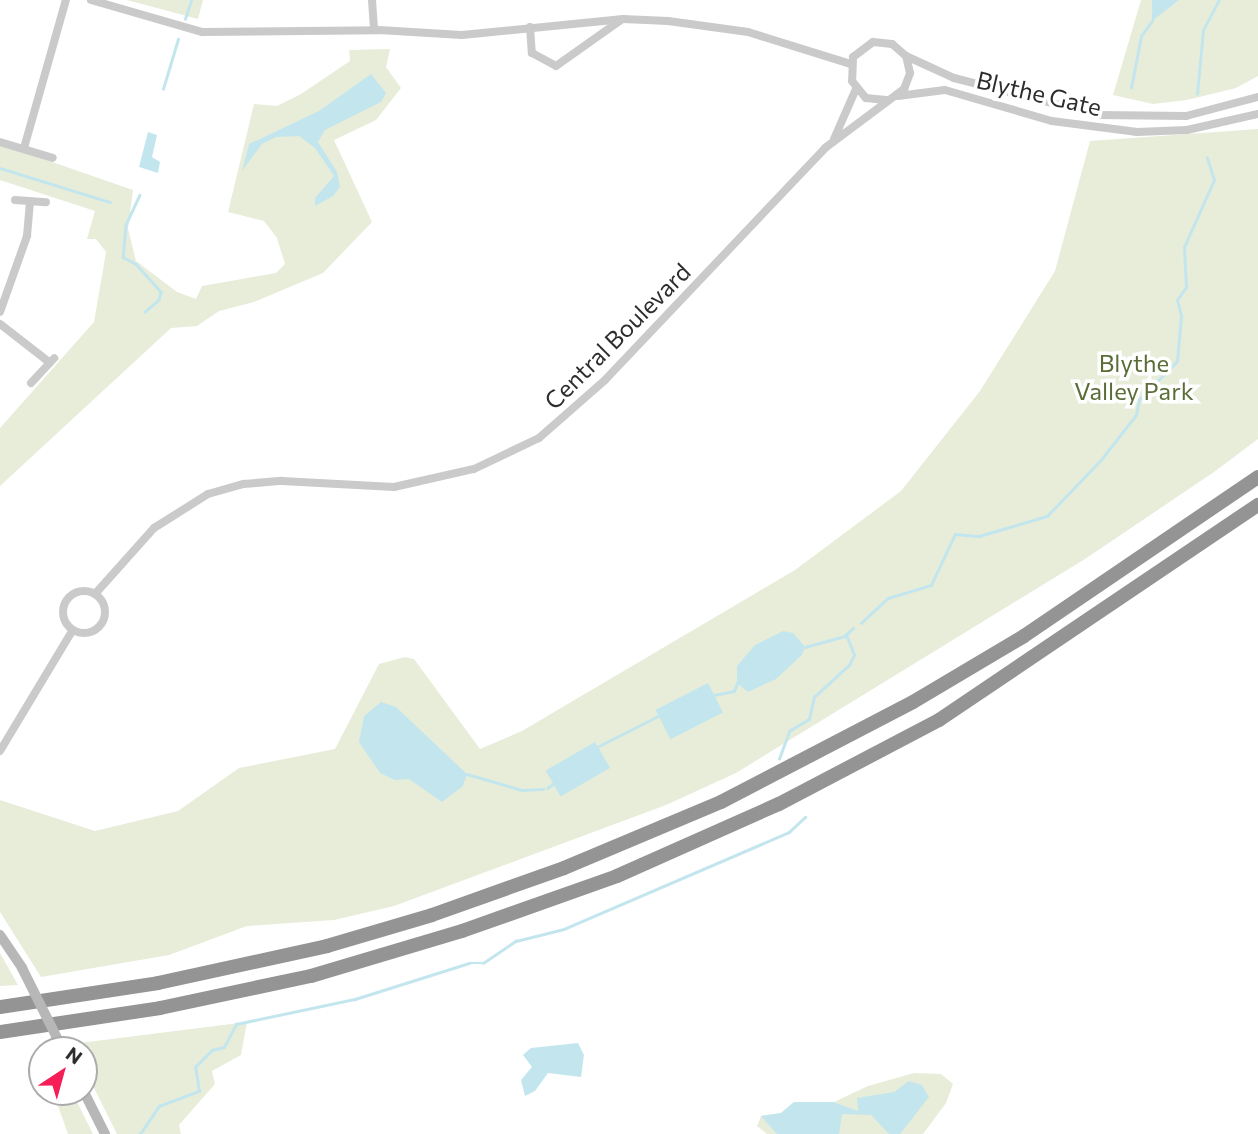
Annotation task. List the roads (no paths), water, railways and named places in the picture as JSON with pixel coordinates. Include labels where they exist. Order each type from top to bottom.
[{"type":"highway","points":[[0,1007],[158,983],[327,946],[480,898],[661,827],[812,757],[913,702],[1024,636],[1258,477]]},
{"type":"highway","points":[[0,1032],[160,1009],[311,975],[462,931],[617,876],[779,804],[939,720],[1258,505]]},
{"type":"highway","points":[[1201,544],[1258,512]]},
{"type":"street","points":[[24,148],[66,0]]},
{"type":"street","points":[[91,0],[191,30],[374,30],[462,35],[624,19],[748,32],[851,64]]},
{"type":"street","points":[[372,0],[374,30]]},
{"type":"street","points":[[530,27],[532,53],[556,66],[624,19]]},
{"type":"street","points":[[873,42],[892,44],[906,56],[908,81],[895,96],[886,100],[831,144],[845,122],[856,89],[851,64],[857,51],[873,42]]},
{"type":"street","name":"Blythe Gate","points":[[906,56],[954,78],[1099,115],[1186,116],[1258,97]]},
{"type":"street","points":[[856,89],[866,98],[886,100]]},
{"type":"street","name":"Blythe Gate","points":[[895,96],[946,90],[1052,121],[1137,132],[1187,130],[1258,114]]},
{"type":"street","points":[[0,142],[53,158]]},
{"type":"street","name":"Central Boulevard","points":[[95,594],[154,528],[208,494],[244,484],[282,481],[355,488],[408,485],[474,469],[539,438],[605,380],[831,144]]},
{"type":"street","points":[[15,200],[30,204],[46,202]]},
{"type":"street","points":[[0,312],[27,236],[30,204]]},
{"type":"street","points":[[0,324],[51,360],[30,383]]},
{"type":"street","points":[[84,591],[95,594],[104,606],[103,622],[90,632],[72,631],[63,617],[67,600],[84,591]]},
{"type":"street","points":[[0,751],[72,631]]},
{"type":"street","points":[[0,935],[22,968],[56,1036]]},
{"type":"street","points":[[91,1106],[105,1134]]},
{"type":"water","points":[[1152,0],[1179,0],[1152,21]]},
{"type":"water","points":[[371,74],[386,93],[381,102],[325,130],[318,142],[337,172],[340,187],[333,196],[315,206],[315,198],[334,176],[315,148],[299,136],[276,137],[262,144],[242,171],[249,144],[319,111]]},
{"type":"water","points":[[148,132],[157,135],[152,157],[160,162],[158,173],[139,167]]},
{"type":"water","points":[[783,631],[793,633],[805,647],[802,655],[776,679],[748,692],[737,683],[737,666],[755,645]]},
{"type":"water","points":[[708,683],[723,712],[670,739],[655,710]]},
{"type":"water","points":[[381,702],[396,707],[467,774],[463,786],[442,802],[409,779],[395,780],[380,773],[359,742],[364,716]]},
{"type":"water","points":[[595,742],[610,768],[561,796],[546,770]]},
{"type":"water","points":[[578,1043],[584,1055],[581,1077],[548,1073],[535,1091],[525,1096],[521,1080],[532,1067],[523,1055],[531,1048]]},
{"type":"water","points":[[909,1081],[922,1085],[929,1097],[900,1134],[889,1134],[871,1115],[842,1114],[839,1134],[777,1134],[761,1116],[781,1113],[794,1102],[833,1102],[858,1111],[857,1098],[894,1092]]},
{"type":"waterway","points":[[185,19],[191,0]]},
{"type":"waterway","points":[[1197,94],[1203,30],[1219,0]]},
{"type":"waterway","points":[[1131,88],[1141,36],[1152,21]]},
{"type":"waterway","points":[[163,89],[178,39]]},
{"type":"waterway","points":[[861,623],[888,598],[931,585],[955,534],[979,536],[1047,516],[1100,461],[1136,415],[1139,400],[1177,361],[1181,316],[1177,300],[1186,287],[1184,247],[1214,180],[1207,158]]},
{"type":"waterway","points":[[0,168],[110,202]]},
{"type":"waterway","points":[[140,195],[126,225],[123,257],[136,264],[161,292],[159,300],[145,312]]},
{"type":"waterway","points":[[779,759],[789,731],[809,719],[814,697],[849,665],[854,655],[846,635],[853,628]]},
{"type":"waterway","points":[[805,647],[845,636]]},
{"type":"waterway","points":[[714,695],[734,691],[737,683]]},
{"type":"waterway","points":[[597,747],[658,716]]},
{"type":"waterway","points":[[467,774],[522,790],[543,789]]},
{"type":"waterway","points":[[547,788],[553,784]]},
{"type":"waterway","points":[[140,1134],[159,1106],[199,1091],[195,1067],[212,1050],[224,1047],[236,1024],[355,999],[469,963],[483,963],[516,941],[564,929],[789,832],[805,817]]},
{"type":"park label","name":"Blythe Valley Park","points":[[1134,377]]}]
